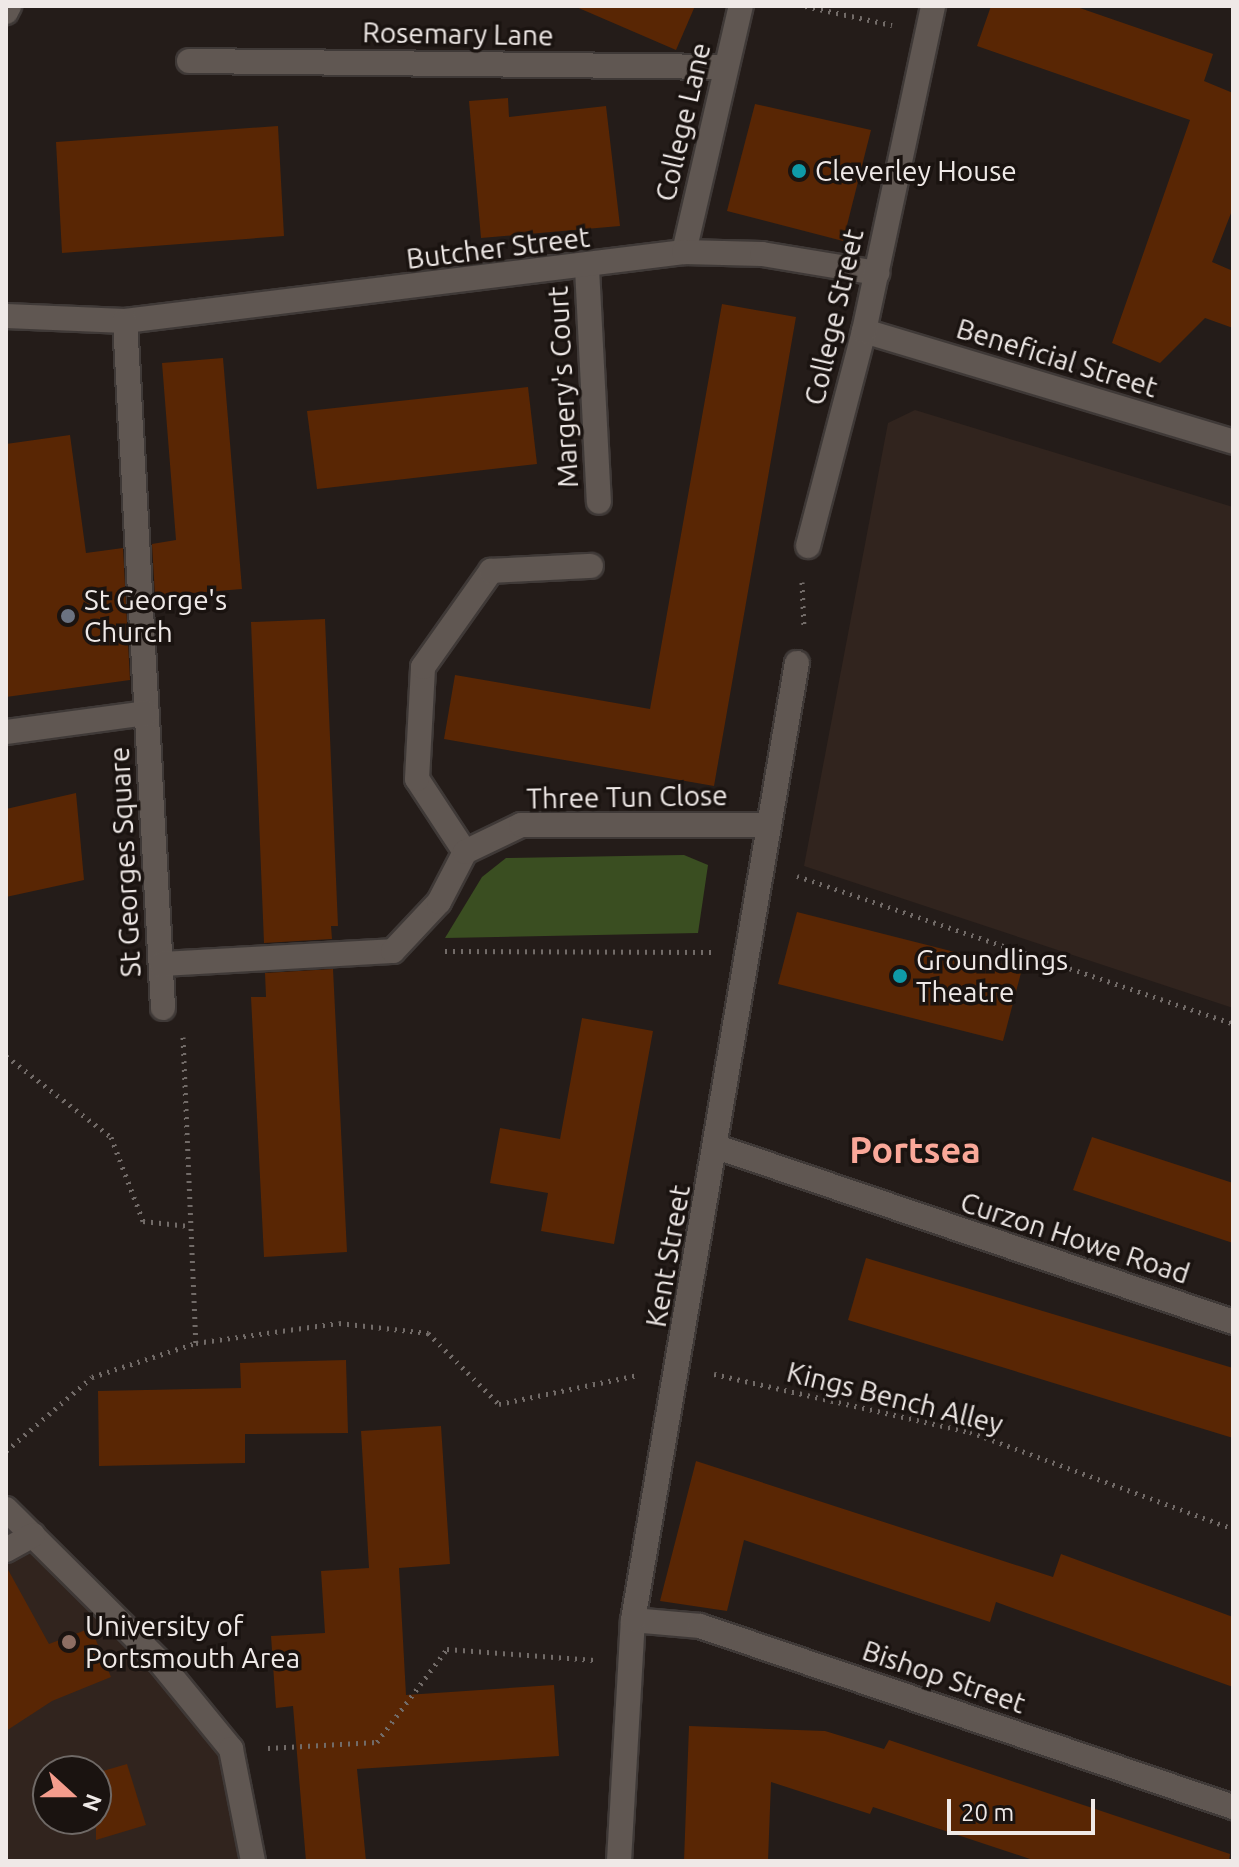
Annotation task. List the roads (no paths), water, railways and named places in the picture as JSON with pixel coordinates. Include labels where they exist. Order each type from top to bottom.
[{"type":"street","points":[[6,12],[9,6]]},
{"type":"street","name":"College Lane","points":[[684,252],[741,6]]},
{"type":"street","name":"College Street","points":[[808,546],[864,331],[933,6]]},
{"type":"street","name":"Rosemary Lane","points":[[189,61],[726,67]]},
{"type":"street","name":"Butcher Street","points":[[125,321],[587,268],[684,252],[762,254],[877,273]]},
{"type":"street","name":"Margery's Court","points":[[587,268],[599,502]]},
{"type":"street","points":[[6,316],[125,321]]},
{"type":"street","name":"St Georges Square","points":[[125,321],[163,1008]]},
{"type":"street","name":"Beneficial Street","points":[[864,331],[1233,442]]},
{"type":"street","points":[[161,964],[393,951],[439,902],[465,852],[417,779],[423,667],[491,571],[591,566]]},
{"type":"street","name":"Kent Street","points":[[619,1861],[628,1662],[633,1620],[717,1147],[767,825],[797,663]]},
{"type":"street","name":"St Georges Square","points":[[6,732],[147,713]]},
{"type":"street","name":"Three Tun Close","points":[[465,852],[521,825],[767,825]]},
{"type":"street","name":"Curzon Howe Road","points":[[717,1147],[1233,1322]]},
{"type":"street","points":[[6,1509],[159,1661],[231,1749],[253,1861]]},
{"type":"street","points":[[6,1550],[33,1535]]},
{"type":"street","name":"Bishop Street","points":[[633,1620],[700,1626],[1233,1807]]},
{"type":"place","name":"Cleverley House","points":[[799,171]]},
{"type":"place","name":"St George's Church","points":[[68,616]]},
{"type":"place","name":"Groundlings Theatre","points":[[900,976]]},
{"type":"place","name":"University of Portsmouth Area","points":[[69,1642]]},
{"type":"district","name":"Portsea","points":[[915,1150]]}]
